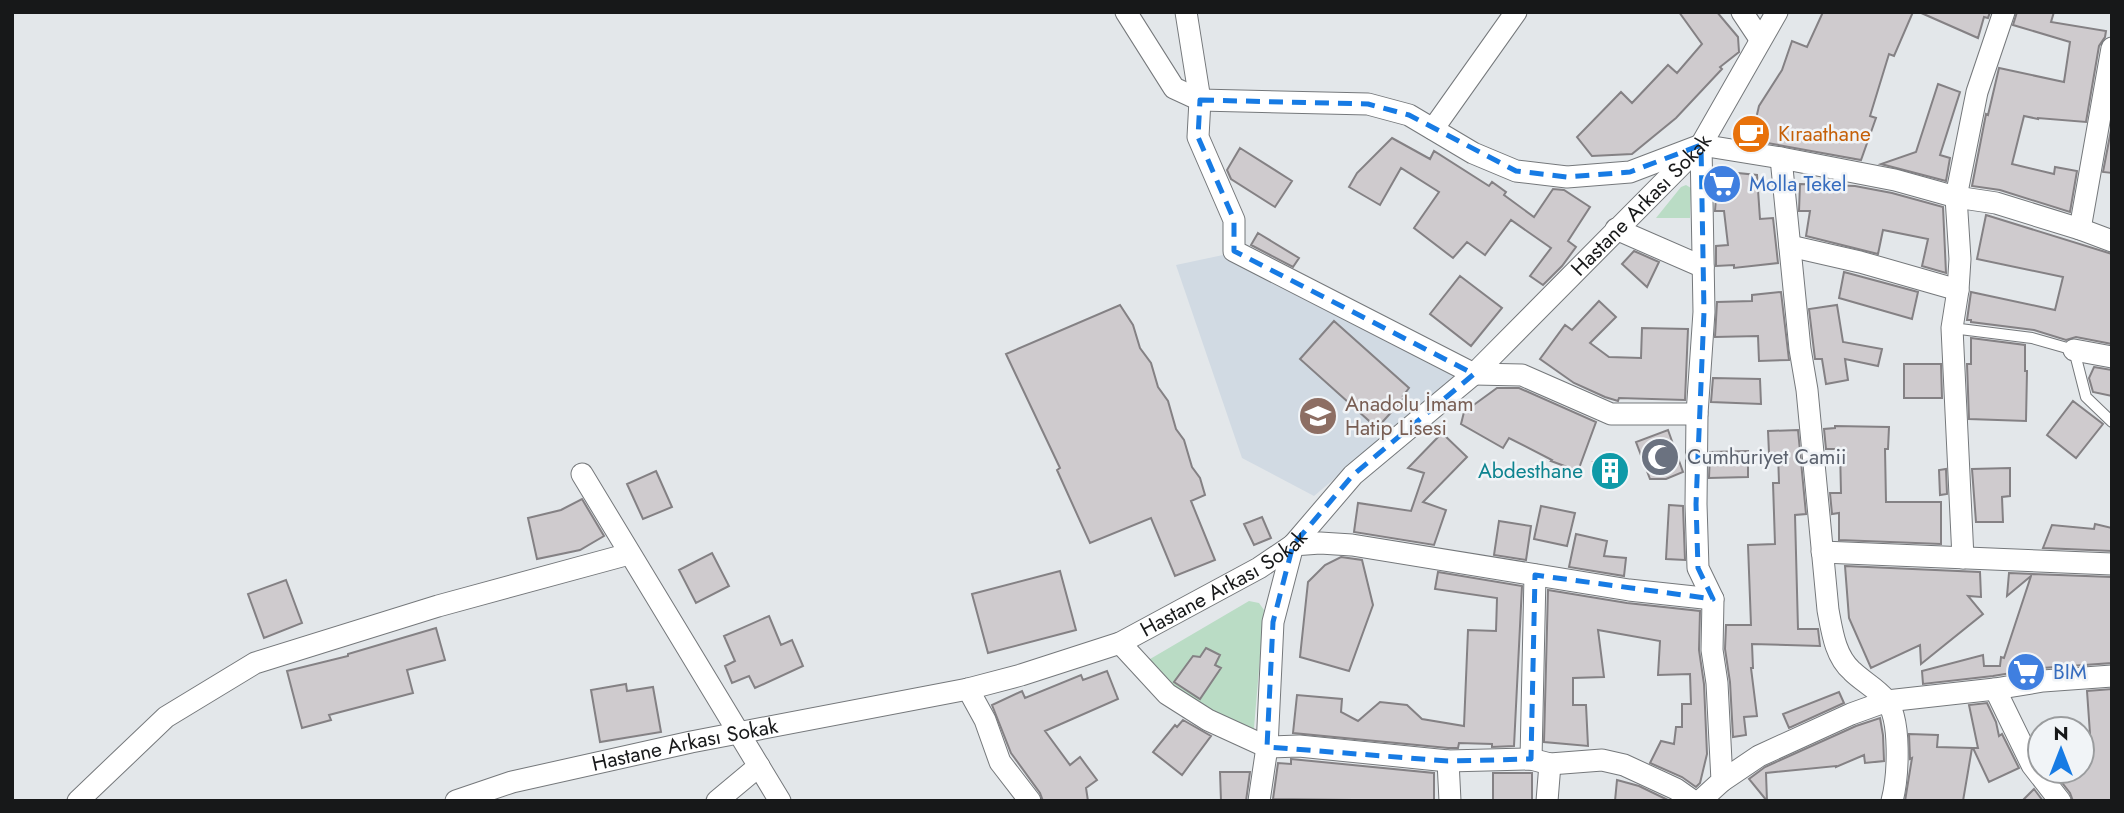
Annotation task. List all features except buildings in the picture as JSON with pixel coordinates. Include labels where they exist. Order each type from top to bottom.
[{"type":"street","points":[[1126,12],[1174,88],[1200,100],[1368,104],[1409,115],[1472,153],[1516,171],[1567,177],[1630,172],[1701,145],[1895,180],[1956,197],[1996,203],[2112,241]]},
{"type":"street","points":[[1186,12],[1200,100],[1198,137],[1234,220],[1234,251],[1474,374],[1522,374],[1611,414],[1697,414]]},
{"type":"street","points":[[1433,130],[1516,12]]},
{"type":"street","points":[[1742,12],[1760,39]]},
{"type":"street","name":"Hastane Arkası Sokak","points":[[456,801],[512,782],[691,742],[968,689],[1021,675],[1120,643],[1259,568],[1293,545],[1353,475],[1474,374],[1701,145],[1777,12]]},
{"type":"street","points":[[1963,558],[1952,328],[1960,259],[1956,197],[1978,92],[2004,12]]},
{"type":"street","points":[[2080,229],[2112,48]]},
{"type":"street","points":[[1701,145],[1704,312],[1697,414],[1698,568],[1713,599],[1712,650],[1717,683],[1722,781]]},
{"type":"street","points":[[1781,158],[1800,349],[1809,403],[1828,611],[1841,656],[1853,673],[1887,701],[1894,719],[1898,746],[1892,801]]},
{"type":"street","points":[[1616,229],[1703,267]]},
{"type":"street","points":[[1790,246],[1860,262],[1958,290]]},
{"type":"street","points":[[2074,350],[2112,357]]},
{"type":"street","points":[[582,474],[780,801]]},
{"type":"street","points":[[1259,801],[1267,747],[1273,622],[1293,545],[1352,545],[1629,590],[1713,599]]},
{"type":"street","points":[[1822,552],[2112,564]]},
{"type":"street","points":[[78,801],[166,717],[255,663],[438,606],[629,554]]},
{"type":"street","points":[[1535,575],[1541,762],[1547,801]]},
{"type":"street","points":[[1120,643],[1167,694],[1208,720],[1267,747],[1299,746],[1448,761],[1602,760],[1624,765],[1676,789],[1693,801]]},
{"type":"street","points":[[1700,801],[1722,781],[1759,756],[1851,714],[1887,701],[1995,690],[2043,681],[2112,677]]},
{"type":"street","points":[[968,689],[985,720],[1000,762],[1030,801]]},
{"type":"street","points":[[1995,690],[2032,765],[2060,801]]},
{"type":"street","points":[[1448,761],[1450,801]]},
{"type":"street","points":[[717,801],[759,766]]},
{"type":"lane","points":[[1952,328],[2032,338],[2074,350],[2086,397],[2112,422]]},
{"type":"highlighted area","points":[[1200,100],[1368,104],[1409,115],[1516,171],[1567,177],[1630,172],[1701,145],[1704,312],[1696,504],[1698,568],[1713,599],[1535,575],[1531,759],[1448,761],[1267,747],[1273,622],[1293,545],[1353,475],[1474,374],[1234,251],[1234,220],[1198,137]]},
{"type":"shaded area","name":"Anadolu İmam Hatip Lisesi","points":[[1223,255],[1457,375],[1314,496],[1242,458],[1176,265]]},
{"type":"green space","points":[[1686,185],[1691,188],[1690,218],[1656,218],[1681,187]]},
{"type":"green space","points":[[1249,601],[1259,603],[1264,610],[1254,728],[1248,730],[1199,706],[1171,687],[1145,662]]},
{"type":"place","name":"Kıraathane","points":[[1751,134]]},
{"type":"place","name":"Molla Tekel","points":[[1722,184]]},
{"type":"place","name":"Anadolu İmam Hatip Lisesi","points":[[1318,416]]},
{"type":"place","name":"Cumhuriyet Camii","points":[[1660,457]]},
{"type":"place","name":"Abdesthane","points":[[1610,471]]},
{"type":"place","name":"BIM","points":[[2026,672]]}]
